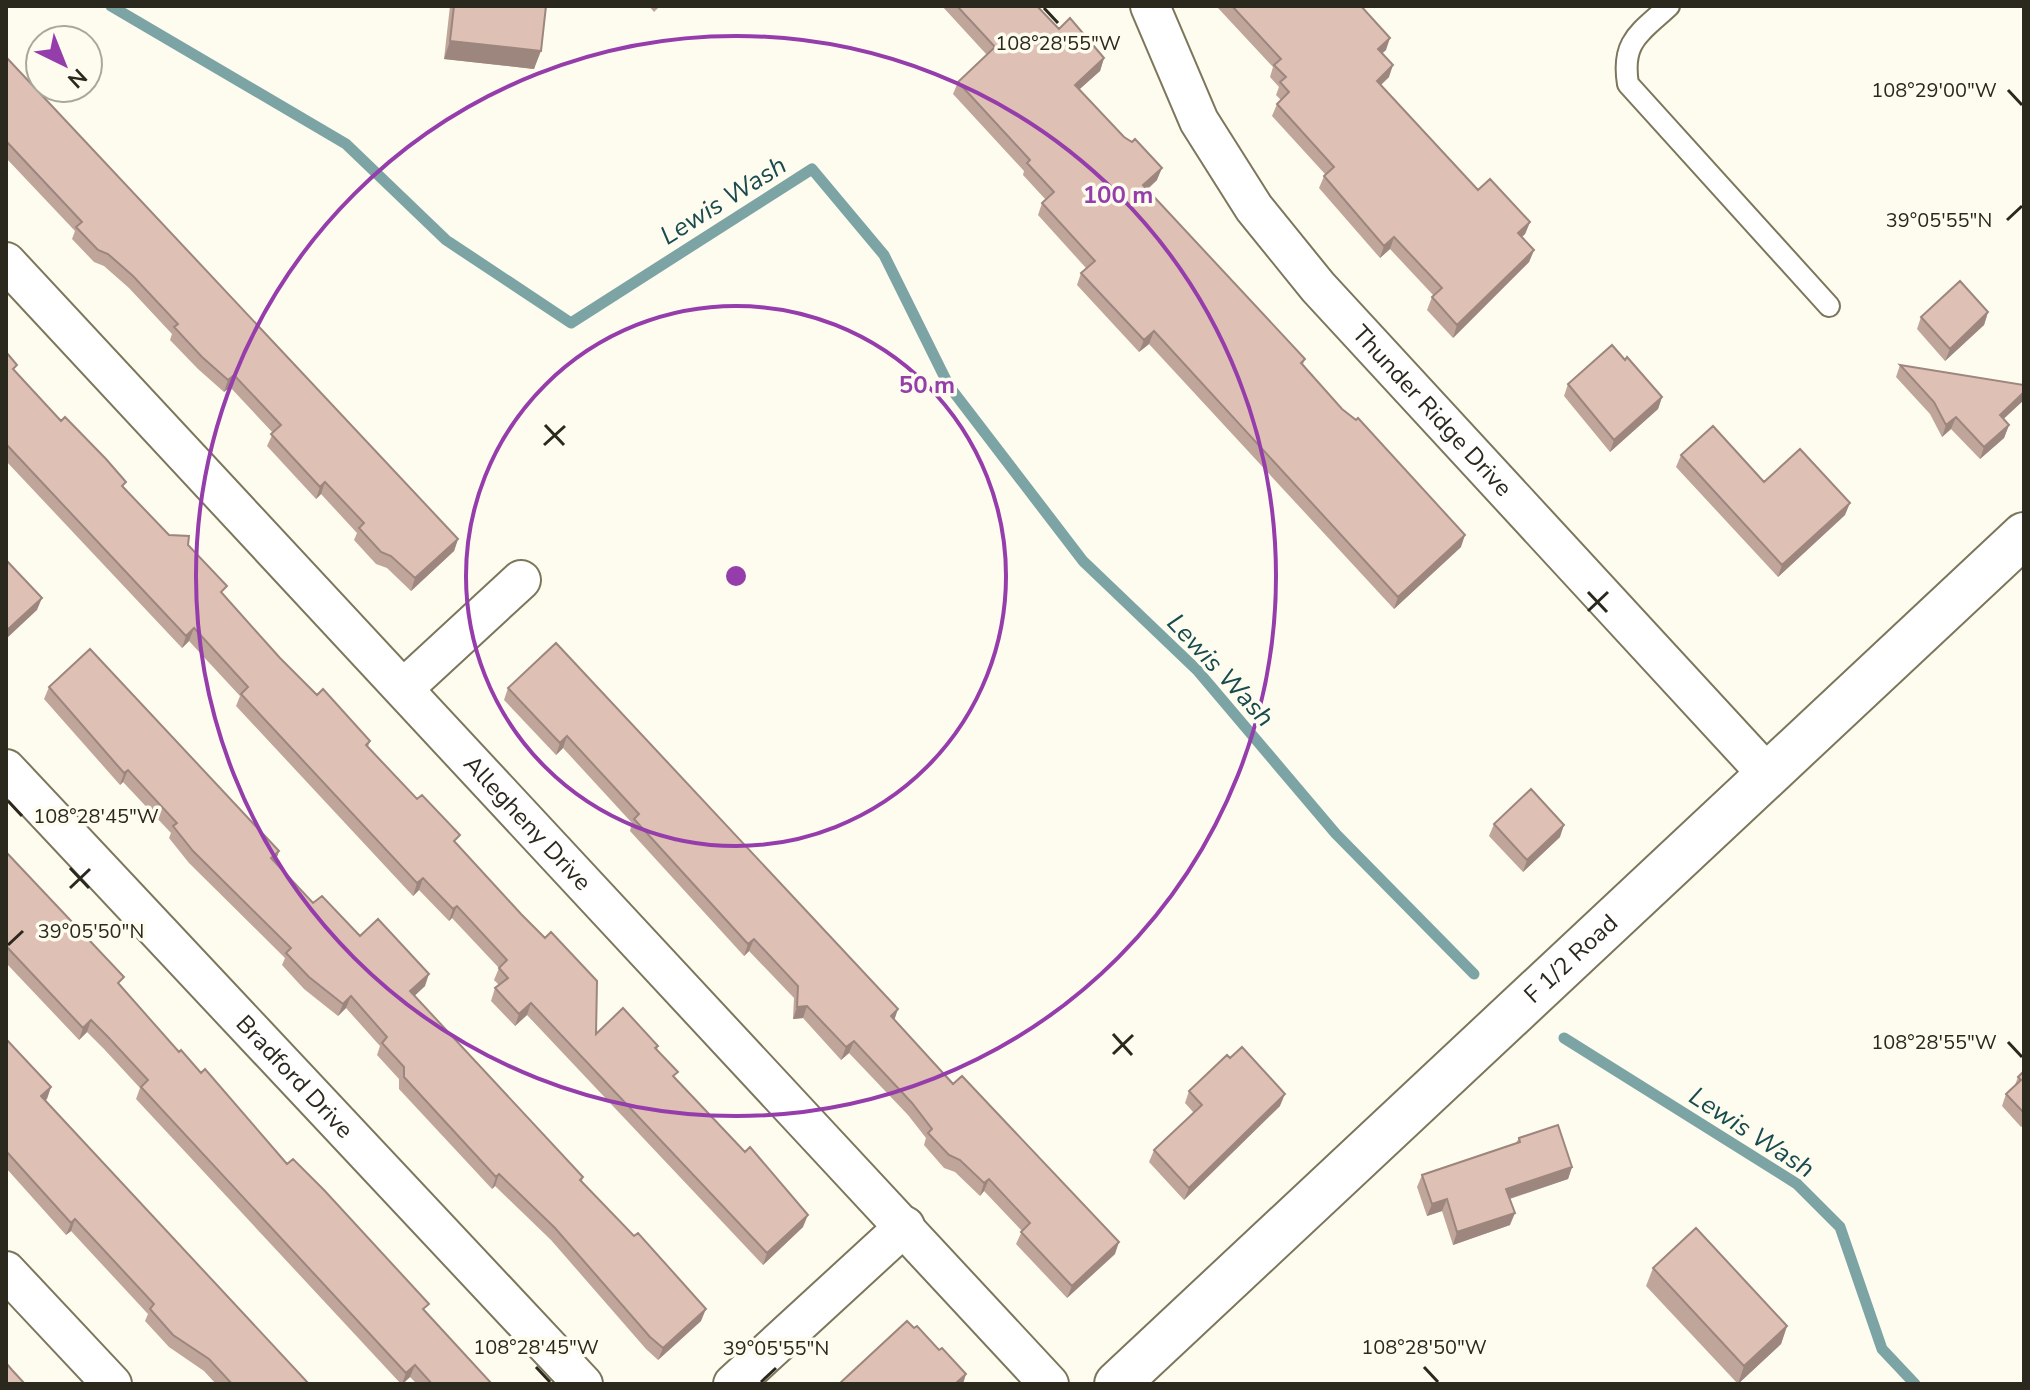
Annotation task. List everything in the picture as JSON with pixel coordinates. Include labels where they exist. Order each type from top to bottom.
[{"type":"street","name":"Thunder Ridge Drive","points":[[1150,6],[1199,121],[1254,208],[1318,287],[1769,776]]},
{"type":"street","name":"Allegheny Drive","points":[[6,262],[1049,1384]]},
{"type":"street","name":"F 1/2 Road","points":[[1117,1384],[1572,954],[1769,776],[2024,535]]},
{"type":"street","points":[[404,688],[521,580]]},
{"type":"street","name":"Bradford Drive","points":[[6,769],[583,1384]]},
{"type":"street","points":[[733,1384],[905,1226]]},
{"type":"street","points":[[6,1271],[112,1384]]},
{"type":"lane","points":[[1669,6],[1631,42],[1624,61],[1628,84],[1829,306]]},
{"type":"building","points":[[454,6],[546,6],[541,51],[450,41]]},
{"type":"building","points":[[957,6],[1037,6],[1059,29],[1070,18],[1104,58],[1075,85],[1124,137],[1132,142],[1135,139],[1162,168],[1143,185],[1305,359],[1301,363],[1342,409],[1356,420],[1358,418],[1465,535],[1398,597],[1154,331],[1144,340],[1081,273],[1095,261],[1042,203],[1054,192],[1027,163],[1030,160],[958,82],[995,47]]},
{"type":"building","points":[[1232,6],[1361,6],[1390,38],[1378,49],[1393,65],[1377,81],[1478,190],[1490,179],[1530,222],[1518,233],[1534,250],[1457,325],[1432,297],[1442,288],[1394,237],[1384,246],[1324,176],[1334,167],[1277,104],[1289,92],[1280,82],[1286,77],[1274,65],[1281,59]]},
{"type":"building","points":[[6,57],[24,76],[24,104],[50,104],[458,539],[415,578],[391,556],[381,552],[359,528],[364,523],[325,482],[320,487],[271,434],[281,425],[234,375],[228,380],[202,357],[174,327],[178,324],[133,276],[108,254],[98,250],[76,227],[82,222],[6,141]]},
{"type":"building","points":[[1960,281],[1988,312],[1950,349],[1921,317]]},
{"type":"building","points":[[1612,345],[1625,360],[1627,357],[1662,397],[1614,440],[1568,384]]},
{"type":"building","points":[[6,352],[17,365],[13,369],[61,421],[65,417],[106,459],[126,482],[122,486],[169,535],[189,536],[188,545],[227,586],[221,592],[280,658],[317,695],[323,689],[370,741],[366,745],[417,799],[422,795],[460,835],[454,841],[521,914],[545,938],[551,932],[597,981],[596,1034],[623,1008],[678,1072],[673,1076],[745,1152],[750,1147],[808,1215],[767,1253],[531,1003],[519,1014],[495,988],[508,978],[499,968],[507,960],[457,906],[453,909],[423,878],[417,883],[241,694],[248,687],[194,628],[186,636],[6,444]]},
{"type":"building","points":[[1900,365],[2024,385],[2024,392],[2000,415],[2009,425],[1984,447],[1956,417],[1946,425],[1934,402]]},
{"type":"building","points":[[1713,426],[1764,482],[1800,449],[1850,503],[1782,565],[1681,455]]},
{"type":"building","points":[[6,560],[42,598],[6,631]]},
{"type":"building","points":[[556,643],[898,1009],[891,1016],[953,1084],[962,1076],[1119,1242],[1072,1286],[1021,1232],[1030,1223],[989,1179],[984,1183],[960,1160],[949,1155],[928,1133],[932,1129],[912,1103],[854,1041],[846,1047],[807,1006],[797,1007],[798,986],[754,939],[748,944],[634,819],[639,814],[567,736],[560,743],[508,688]]},
{"type":"building","points":[[90,649],[279,851],[271,858],[313,903],[322,896],[360,936],[378,919],[429,974],[410,991],[583,1177],[580,1180],[634,1236],[638,1233],[706,1309],[663,1348],[555,1228],[499,1174],[496,1177],[404,1077],[404,1067],[382,1043],[387,1037],[351,996],[343,1004],[309,977],[286,953],[291,948],[193,851],[173,826],[177,823],[128,770],[124,773],[49,687]]},
{"type":"building","points":[[1531,789],[1564,825],[1527,860],[1494,824]]},
{"type":"building","points":[[6,852],[124,977],[118,983],[179,1052],[181,1050],[201,1073],[205,1069],[287,1164],[293,1159],[429,1304],[423,1309],[492,1384],[432,1384],[415,1365],[406,1373],[141,1087],[148,1080],[108,1037],[91,1020],[83,1028],[6,946]]},
{"type":"building","points":[[6,1039],[51,1087],[41,1096],[309,1384],[232,1384],[209,1359],[173,1335],[150,1309],[154,1304],[75,1219],[71,1223],[6,1151]]},
{"type":"building","points":[[1242,1047],[1285,1094],[1189,1188],[1154,1150],[1202,1105],[1189,1091],[1227,1055],[1230,1058]]},
{"type":"building","points":[[2024,1071],[2024,1113],[2006,1094],[2021,1080],[2018,1077]]},
{"type":"building","points":[[1558,1125],[1572,1167],[1506,1189],[1515,1213],[1457,1232],[1447,1199],[1432,1204],[1422,1175],[1520,1142],[1519,1138]]},
{"type":"building","points":[[1696,1228],[1787,1326],[1744,1366],[1653,1268]]},
{"type":"building","points":[[907,1321],[914,1328],[917,1326],[939,1350],[942,1348],[966,1374],[955,1384],[839,1384]]},
{"type":"building","points":[[6,1363],[12,1370],[25,1384],[6,1384]]},
{"type":"waterway","name":"Lewis Wash","points":[[111,6],[346,144],[446,240],[571,323],[812,169],[884,255],[949,386],[1083,561],[1197,670],[1336,834],[1474,974]]},
{"type":"waterway","name":"Lewis Wash","points":[[1564,1038],[1797,1184],[1840,1227],[1882,1349],[1915,1384]]}]
